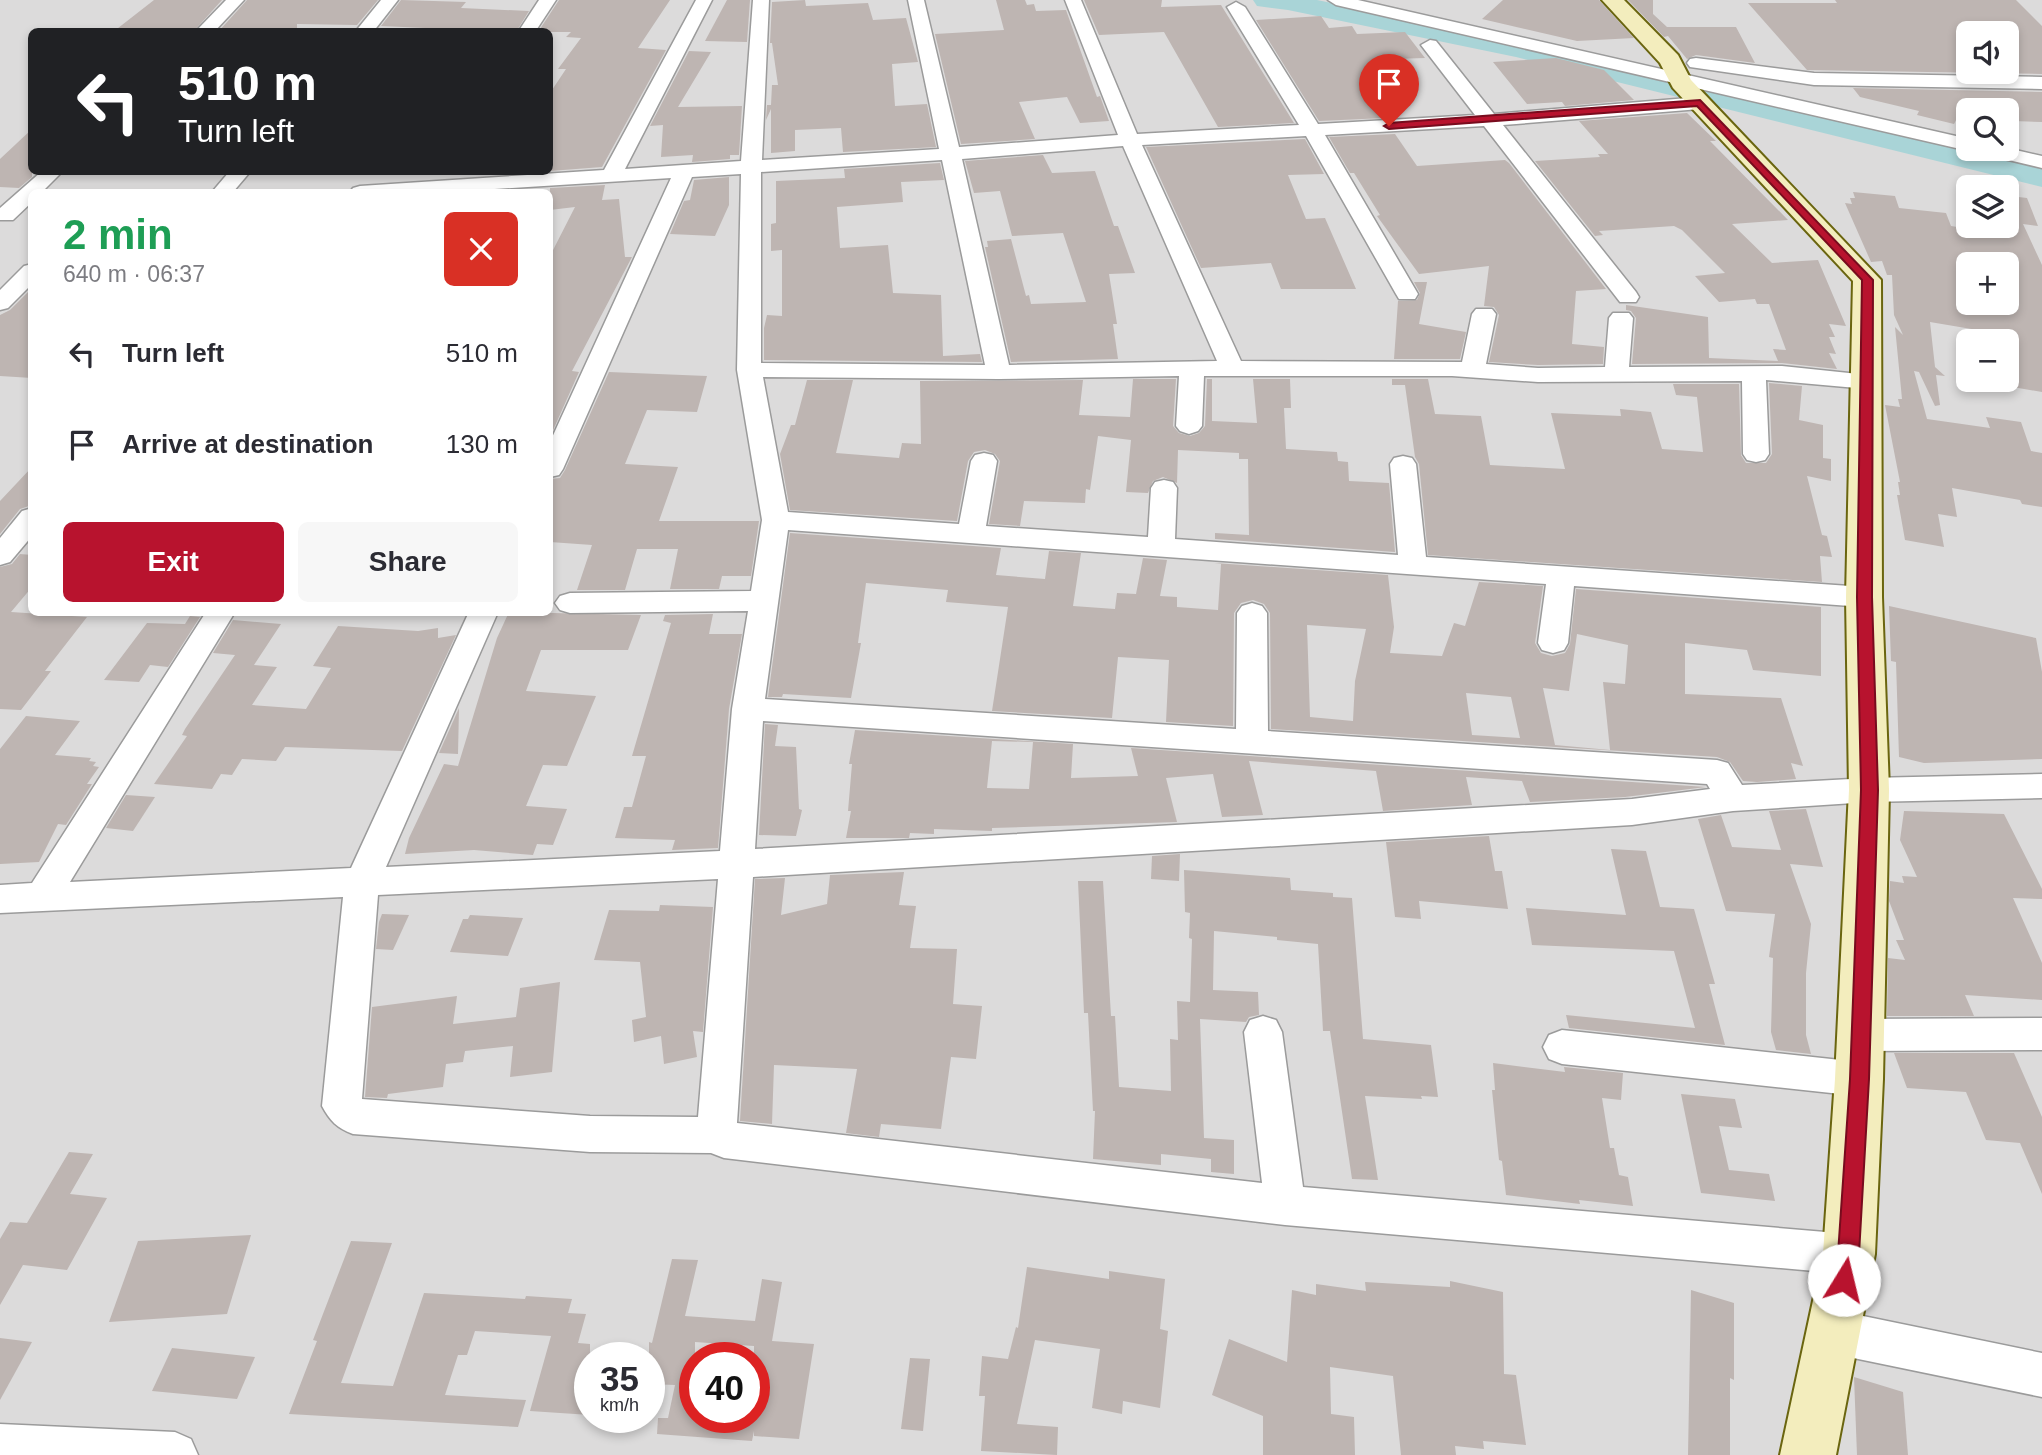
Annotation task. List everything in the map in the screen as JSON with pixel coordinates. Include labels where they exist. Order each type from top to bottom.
[{"type":"street","points":[[207,28],[236,0]]},
{"type":"street","points":[[366,28],[390,0]]},
{"type":"street","points":[[529,28],[548,0]]},
{"type":"street","points":[[611,176],[704,0]]},
{"type":"street","points":[[761,0],[751,167],[749,370],[776,520],[748,709],[716,1128],[719,1135],[724,1140],[1285,1205],[1849,1254]]},
{"type":"street","points":[[916,0],[999,372]]},
{"type":"street","points":[[1073,0],[1130,139],[1232,368]]},
{"type":"street","points":[[1336,0],[1684,84],[1956,142]]},
{"type":"street","points":[[1612,0],[1684,84],[1867,280],[1864,597],[1869,790],[1859,1079],[1849,1254],[1808,1455]]},
{"type":"street","points":[[1236,7],[1313,131],[1407,294]]},
{"type":"street","points":[[1430,45],[1490,120],[1625,307],[1616,374]]},
{"type":"street","points":[[414,189],[489,188],[611,176],[949,155],[1130,139],[1490,120],[1684,84],[1814,79],[2042,83]]},
{"type":"street","points":[[2019,157],[2042,162]]},
{"type":"street","points":[[553,462],[684,172]]},
{"type":"street","points":[[33,189],[49,175]]},
{"type":"street","points":[[225,189],[237,175]]},
{"type":"street","points":[[414,189],[424,175]]},
{"type":"street","points":[[3,215],[28,193]]},
{"type":"street","points":[[3,215],[28,214]]},
{"type":"street","points":[[0,303],[28,275]]},
{"type":"street","points":[[1473,370],[1484,314]]},
{"type":"street","points":[[749,370],[999,372],[1232,368],[1473,370],[1538,375],[1754,373],[1868,382]]},
{"type":"street","points":[[1189,426],[1192,369]]},
{"type":"street","points":[[1754,373],[1756,454]]},
{"type":"street","points":[[971,535],[984,461]]},
{"type":"street","points":[[1403,464],[1413,567]]},
{"type":"street","points":[[1161,549],[1164,488]]},
{"type":"street","points":[[776,520],[1864,597]]},
{"type":"street","points":[[0,556],[28,522]]},
{"type":"street","points":[[1553,643],[1561,577]]},
{"type":"street","points":[[570,603],[762,601]]},
{"type":"street","points":[[1252,613],[1252,741]]},
{"type":"street","points":[[42,897],[218,616]]},
{"type":"street","points":[[482,616],[362,881],[342,1106],[353,1116],[590,1134],[719,1135]]},
{"type":"street","points":[[748,709],[1717,772],[1733,798]]},
{"type":"street","points":[[0,899],[738,864],[1632,812],[1733,798],[1869,790],[2042,786]]},
{"type":"street","points":[[1263,1031],[1285,1205]]},
{"type":"street","points":[[1861,1035],[2042,1034]]},
{"type":"street","points":[[1562,1047],[1859,1079]]},
{"type":"street","points":[[1834,1332],[2042,1375]]},
{"type":"street","points":[[0,1447],[175,1455]]},
{"type":"shaded area","points":[[0,0],[2042,0],[2042,1455],[0,1455]]},
{"type":"building","points":[[154,0],[222,0],[197,28],[118,28]]},
{"type":"building","points":[[247,0],[378,0],[357,25],[297,24],[297,28],[222,28]]},
{"type":"building","points":[[401,0],[466,2],[461,8],[529,11],[518,28],[381,26]]},
{"type":"building","points":[[559,0],[670,0],[638,48],[666,50],[602,167],[553,171],[553,88],[566,69],[558,69],[581,38],[566,37],[571,32],[553,32],[553,28],[541,28]]},
{"type":"building","points":[[727,0],[750,0],[747,42],[705,41]]},
{"type":"building","points":[[805,0],[806,6],[868,3],[873,20],[906,18],[918,62],[892,64],[895,106],[927,104],[936,147],[843,152],[841,128],[795,130],[795,151],[771,153],[771,109],[766,120],[767,105],[771,105],[772,85],[778,85],[770,43],[772,2]]},
{"type":"building","points":[[996,0],[1025,0],[1027,5],[1034,4],[1036,11],[1066,10],[1097,97],[1100,96],[1109,121],[1080,123],[1067,97],[1019,102],[1035,139],[961,144],[935,34],[1004,30]]},
{"type":"building","points":[[1084,0],[1162,0],[1161,7],[1221,5],[1294,123],[1218,127],[1164,32],[1099,35]]},
{"type":"building","points":[[1503,0],[1599,0],[1634,38],[1577,41],[1482,19]]},
{"type":"building","points":[[1628,0],[1653,0],[1653,14],[1667,27],[1736,27],[1755,63],[1696,55],[1687,59],[1668,36],[1664,37]]},
{"type":"building","points":[[2016,0],[2042,26],[2042,74],[2019,74],[2019,21],[1956,21],[1956,73],[1807,70],[1748,3]]},
{"type":"building","points":[[1321,16],[1329,28],[1352,26],[1357,34],[1405,32],[1425,58],[1393,59],[1416,92],[1382,93],[1395,113],[1382,113],[1385,118],[1319,121],[1256,20]]},
{"type":"building","points":[[689,51],[711,52],[678,107],[742,106],[739,155],[730,155],[730,159],[692,162],[693,155],[661,157],[663,125],[650,126]]},
{"type":"building","points":[[1556,58],[1604,70],[1634,100],[1565,106],[1562,102],[1527,104],[1493,62]]},
{"type":"building","points":[[1853,88],[2042,92],[2042,122],[2019,121],[2019,98],[1956,98],[1954,124],[1917,115],[1919,111],[1860,97]]},
{"type":"building","points":[[1687,113],[1716,141],[1710,141],[1788,220],[1732,224],[1772,263],[1818,260],[1846,326],[1829,324],[1835,337],[1829,337],[1836,354],[1829,353],[1837,369],[1782,363],[1632,364],[1636,318],[1631,311],[1626,310],[1626,305],[1708,317],[1709,358],[1778,361],[1773,349],[1786,350],[1769,304],[1757,304],[1755,299],[1719,302],[1695,276],[1725,273],[1682,230],[1674,226],[1599,231],[1603,235],[1595,236],[1535,161],[1600,157],[1598,154],[1608,154],[1579,121]]},
{"type":"building","points":[[28,133],[28,175],[32,177],[19,188],[0,187],[0,159]]},
{"type":"building","points":[[1395,134],[1417,166],[1505,160],[1509,163],[1606,289],[1576,291],[1572,344],[1604,347],[1603,364],[1538,365],[1489,362],[1499,315],[1494,307],[1484,306],[1489,266],[1419,274],[1377,216],[1380,215],[1354,173],[1350,173],[1329,137]]},
{"type":"building","points":[[1305,139],[1324,174],[1288,175],[1306,219],[1325,218],[1356,289],[1281,289],[1271,263],[1201,268],[1146,147]]},
{"type":"building","points":[[1043,155],[1052,173],[1095,171],[1114,226],[1118,226],[1135,273],[1109,274],[1117,324],[1113,324],[1118,359],[1011,362],[985,247],[988,247],[987,241],[1011,239],[1026,296],[1029,295],[1031,304],[1086,302],[1063,233],[1012,236],[1000,191],[974,193],[965,161]]},
{"type":"building","points":[[940,163],[944,180],[901,182],[903,202],[837,207],[840,248],[888,245],[893,293],[941,295],[943,356],[980,354],[982,362],[764,360],[764,328],[767,315],[782,316],[782,250],[771,251],[771,224],[776,223],[776,181],[845,178],[844,169]]},
{"type":"building","points":[[729,177],[729,205],[715,236],[670,234],[684,201],[690,200],[694,180]]},
{"type":"building","points":[[605,185],[602,200],[619,199],[625,257],[632,257],[572,371],[579,372],[553,430],[553,250],[575,207],[553,210],[553,189],[550,188]]},
{"type":"building","points":[[1853,192],[1895,196],[1899,208],[1946,213],[1951,226],[1956,227],[1956,238],[2019,238],[2019,197],[2027,198],[2038,226],[2023,224],[2042,265],[2042,392],[2019,388],[2019,329],[1971,329],[1930,322],[1935,367],[1945,376],[1936,375],[1940,405],[1935,406],[1919,372],[1914,371],[1927,419],[1990,428],[1986,417],[2021,422],[2031,451],[2042,453],[2042,507],[2022,504],[2020,500],[1952,488],[1957,517],[1938,514],[1944,547],[1905,540],[1897,495],[1900,495],[1900,482],[1885,405],[1900,407],[1898,399],[1902,399],[1895,327],[1903,335],[1894,315],[1892,275],[1887,275],[1882,261],[1871,262],[1845,203],[1852,204],[1850,198],[1855,198]]},
{"type":"building","points":[[1414,282],[1427,282],[1419,324],[1466,332],[1460,359],[1394,359],[1398,301],[1417,300],[1420,293]]},
{"type":"building","points":[[28,292],[28,378],[0,376],[0,315],[10,310]]},
{"type":"building","points":[[609,372],[707,376],[697,412],[647,410],[625,464],[678,467],[659,521],[759,521],[751,576],[722,576],[719,589],[670,589],[678,549],[637,549],[625,590],[577,590],[592,545],[553,542],[553,479],[560,478]]},
{"type":"building","points":[[1133,379],[1176,379],[1173,426],[1179,433],[1190,436],[1199,433],[1205,426],[1207,379],[1212,379],[1212,421],[1257,423],[1253,379],[1290,379],[1291,408],[1284,408],[1286,449],[1337,452],[1338,461],[1348,462],[1349,481],[1389,483],[1395,552],[1215,539],[1215,533],[1249,535],[1248,459],[1239,459],[1239,453],[1178,450],[1177,483],[1163,477],[1153,481],[1148,493],[1126,492],[1131,440],[1098,436],[1090,490],[1086,489],[1085,503],[1024,501],[1020,526],[989,524],[1000,461],[995,454],[985,450],[974,452],[968,461],[957,521],[790,510],[780,454],[791,425],[795,425],[807,380],[853,380],[836,453],[899,458],[902,443],[921,444],[920,381],[1083,380],[1079,415],[1130,417]]},
{"type":"building","points":[[1392,379],[1428,379],[1435,414],[1481,416],[1490,465],[1565,469],[1551,413],[1621,416],[1620,409],[1651,412],[1662,449],[1703,452],[1697,397],[1676,395],[1673,384],[1739,384],[1741,455],[1746,463],[1766,463],[1772,454],[1769,383],[1802,386],[1799,420],[1823,425],[1823,458],[1831,459],[1831,481],[1807,476],[1822,535],[1827,536],[1832,557],[1820,556],[1822,582],[1428,555],[1419,464],[1415,457],[1405,385],[1392,385]]},
{"type":"building","points":[[28,471],[28,506],[20,509],[0,534],[0,501]]},
{"type":"building","points":[[790,533],[1001,548],[996,575],[1045,579],[1049,551],[1081,553],[1073,606],[1115,609],[1117,593],[1136,594],[1143,558],[1167,560],[1160,596],[1177,597],[1177,607],[1218,610],[1221,564],[1214,563],[1388,575],[1394,627],[1390,653],[1442,656],[1454,623],[1465,626],[1479,582],[1543,586],[1535,643],[1541,653],[1552,656],[1565,653],[1570,644],[1576,589],[1821,607],[1821,676],[1753,670],[1747,650],[1685,643],[1685,694],[1781,698],[1803,766],[1791,763],[1796,779],[1743,781],[1730,762],[1717,757],[1271,729],[1270,613],[1264,604],[1253,600],[1241,603],[1234,613],[1233,726],[1166,722],[1169,660],[1118,657],[1112,718],[992,711],[1008,607],[946,602],[948,590],[866,583],[858,643],[861,643],[851,698],[783,694],[782,697],[768,697]],"holes":[[[1307,625],[1366,629],[1355,681],[1353,721],[1310,717]],[[1577,634],[1628,645],[1625,684],[1603,682],[1610,750],[1555,745],[1543,688],[1569,691]],[[1466,693],[1511,697],[1520,738],[1472,735]]]},
{"type":"building","points":[[20,554],[28,555],[28,592],[11,612],[28,613],[28,616],[87,617],[45,671],[51,671],[21,710],[0,709],[0,567],[12,564]]},
{"type":"building","points":[[1889,606],[2036,638],[2042,672],[2042,759],[1924,763],[1899,757],[1896,662],[1891,661]]},
{"type":"building","points":[[553,613],[641,615],[628,650],[541,650],[526,691],[596,696],[567,766],[543,765],[526,806],[567,809],[553,845],[537,844],[533,855],[474,850],[405,854],[409,838],[444,764],[458,766],[497,638],[507,616],[553,616]]},
{"type":"building","points":[[713,614],[709,634],[742,634],[729,709],[718,848],[672,850],[675,840],[615,838],[624,807],[632,807],[646,756],[632,756],[671,623],[663,621],[665,615]]},
{"type":"building","points":[[190,616],[200,617],[168,667],[150,665],[139,682],[104,680],[147,623],[185,624]]},
{"type":"building","points":[[233,620],[281,624],[254,665],[277,667],[252,705],[306,709],[331,668],[313,666],[338,626],[418,631],[438,628],[438,638],[456,635],[402,751],[285,747],[276,761],[242,759],[232,775],[221,774],[212,789],[154,784],[187,736],[182,735],[185,729],[235,655],[213,653]]},
{"type":"building","points":[[459,708],[458,754],[439,753]]},
{"type":"building","points":[[26,716],[80,721],[55,755],[91,758],[89,761],[96,762],[93,766],[99,767],[87,784],[92,784],[66,825],[58,824],[39,862],[0,864],[0,749]]},
{"type":"building","points":[[765,724],[778,725],[775,746],[796,747],[799,809],[802,810],[796,836],[759,835]]},
{"type":"building","points":[[855,730],[1073,744],[1071,778],[1138,776],[1131,748],[1706,787],[1625,797],[1530,802],[1522,781],[1466,777],[1472,805],[1383,811],[1376,771],[1249,761],[1263,815],[1222,817],[1213,774],[1166,778],[1177,822],[992,828],[992,831],[934,829],[934,834],[910,833],[909,838],[846,838],[851,811],[848,811],[852,764],[849,764]],"holes":[[[992,741],[1033,742],[1029,789],[987,788]]]},
{"type":"building","points":[[126,795],[155,797],[133,831],[106,828]]},
{"type":"building","points":[[1806,809],[1823,867],[1790,864],[1811,924],[1806,973],[1806,1035],[1811,1054],[1776,1050],[1771,1032],[1773,958],[1769,957],[1775,914],[1726,911],[1698,819],[1721,815],[1732,847],[1781,850],[1769,811]]},
{"type":"building","points":[[1904,811],[2004,814],[2042,889],[2042,899],[2013,898],[2042,963],[2042,1000],[1965,995],[1974,1016],[1887,1016],[1888,958],[1905,960],[1896,940],[1904,940],[1889,901],[1890,881],[1904,883],[1902,876],[1917,877],[1900,840]]},
{"type":"building","points":[[1489,836],[1495,871],[1502,871],[1508,909],[1419,901],[1421,919],[1395,917],[1386,842]]},
{"type":"building","points":[[1611,849],[1646,851],[1660,907],[1694,909],[1715,984],[1709,984],[1725,1045],[1569,1028],[1566,1015],[1695,1028],[1674,951],[1532,945],[1526,908],[1626,915]]},
{"type":"building","points":[[1180,854],[1179,881],[1151,879],[1152,856]]},
{"type":"building","points":[[1184,870],[1290,878],[1291,890],[1333,893],[1333,897],[1352,898],[1363,1039],[1431,1045],[1438,1097],[1421,1096],[1422,1099],[1365,1096],[1378,1180],[1352,1179],[1330,1031],[1323,1031],[1318,944],[1214,931],[1213,990],[1258,992],[1259,1015],[1249,1017],[1246,1022],[1200,1019],[1204,1138],[1234,1140],[1234,1174],[1211,1172],[1211,1159],[1161,1154],[1161,1165],[1093,1159],[1095,1111],[1088,1013],[1084,1013],[1078,881],[1103,881],[1111,1016],[1115,1016],[1119,1087],[1171,1091],[1170,1039],[1178,1040],[1177,1001],[1190,1002],[1192,939],[1189,938],[1190,913],[1185,912]]},
{"type":"building","points":[[904,872],[899,905],[916,906],[910,948],[957,949],[953,1004],[982,1006],[976,1059],[951,1057],[941,1129],[881,1124],[879,1137],[846,1133],[857,1069],[774,1065],[772,1124],[740,1121],[755,879],[785,878],[781,915],[827,904],[830,875]]},
{"type":"building","points":[[660,905],[713,907],[703,1032],[693,1031],[697,1057],[664,1064],[661,1036],[634,1042],[632,1020],[646,1017],[640,962],[594,960],[609,910],[659,911]]},
{"type":"building","points":[[382,914],[409,915],[393,950],[376,949]]},
{"type":"building","points":[[470,915],[523,918],[508,956],[450,952],[463,919],[468,919]]},
{"type":"building","points":[[560,982],[552,1072],[510,1077],[513,1046],[465,1051],[463,1062],[446,1064],[443,1087],[388,1094],[387,1098],[365,1097],[372,1007],[457,996],[453,1024],[516,1017],[520,988]]},
{"type":"building","points":[[1894,1053],[2014,1053],[2042,1117],[2042,1194],[2020,1143],[1986,1140],[1966,1092],[1907,1088]]},
{"type":"building","points":[[1493,1063],[1565,1072],[1564,1067],[1623,1073],[1621,1100],[1602,1098],[1610,1148],[1614,1148],[1619,1175],[1628,1177],[1633,1206],[1579,1200],[1580,1204],[1506,1195],[1502,1161],[1499,1160],[1492,1090],[1495,1090]]},
{"type":"building","points":[[1681,1094],[1735,1099],[1742,1128],[1719,1126],[1729,1170],[1769,1174],[1775,1201],[1701,1193]]},
{"type":"building","points":[[69,1152],[93,1154],[70,1194],[107,1198],[67,1270],[23,1265],[0,1305],[0,1239],[10,1222],[27,1223]]},
{"type":"building","points":[[251,1235],[227,1314],[109,1322],[138,1241]]},
{"type":"building","points":[[351,1241],[392,1243],[341,1383],[393,1386],[424,1293],[572,1299],[568,1313],[586,1314],[578,1342],[574,1342],[574,1414],[530,1411],[551,1336],[475,1331],[467,1355],[458,1355],[445,1395],[526,1400],[518,1427],[289,1414],[317,1341],[313,1340]]},
{"type":"building","points":[[672,1259],[698,1260],[685,1316],[755,1321],[762,1279],[782,1282],[772,1341],[814,1344],[799,1439],[754,1436],[754,1433],[770,1433],[770,1342],[679,1342],[679,1433],[754,1433],[752,1441],[657,1434],[665,1433],[665,1418],[668,1418],[675,1385],[665,1385],[665,1342],[652,1342]]},
{"type":"building","points":[[1027,1267],[1109,1279],[1109,1271],[1165,1279],[1160,1329],[1168,1331],[1160,1408],[1123,1401],[1122,1414],[1092,1408],[1100,1349],[1035,1340],[1017,1424],[1058,1427],[1057,1455],[981,1451],[985,1396],[979,1396],[982,1356],[1008,1359],[1016,1327],[1018,1328]]},
{"type":"building","points":[[1450,1281],[1503,1292],[1504,1374],[1516,1375],[1526,1445],[1483,1441],[1484,1449],[1455,1446],[1456,1455],[1401,1455],[1393,1376],[1330,1367],[1331,1414],[1354,1417],[1355,1455],[1263,1455],[1263,1416],[1212,1395],[1229,1339],[1287,1362],[1292,1290],[1316,1295],[1316,1284],[1366,1291],[1365,1282],[1450,1287]]},
{"type":"building","points":[[1691,1290],[1734,1303],[1730,1455],[1688,1455]]},
{"type":"building","points":[[0,1338],[32,1342],[0,1400]]},
{"type":"building","points":[[172,1348],[255,1357],[237,1399],[152,1391]]},
{"type":"building","points":[[910,1358],[930,1359],[923,1431],[901,1429]]},
{"type":"building","points":[[1854,1377],[1903,1392],[1908,1455],[1857,1455]]},
{"type":"waterway","points":[[1266,0],[1288,2],[1516,49],[2042,177]]},
{"type":"route","points":[[1389,126],[1700,103],[1867,280],[1864,597],[1869,790],[1859,1079],[1849,1254],[1844,1280]]}]
